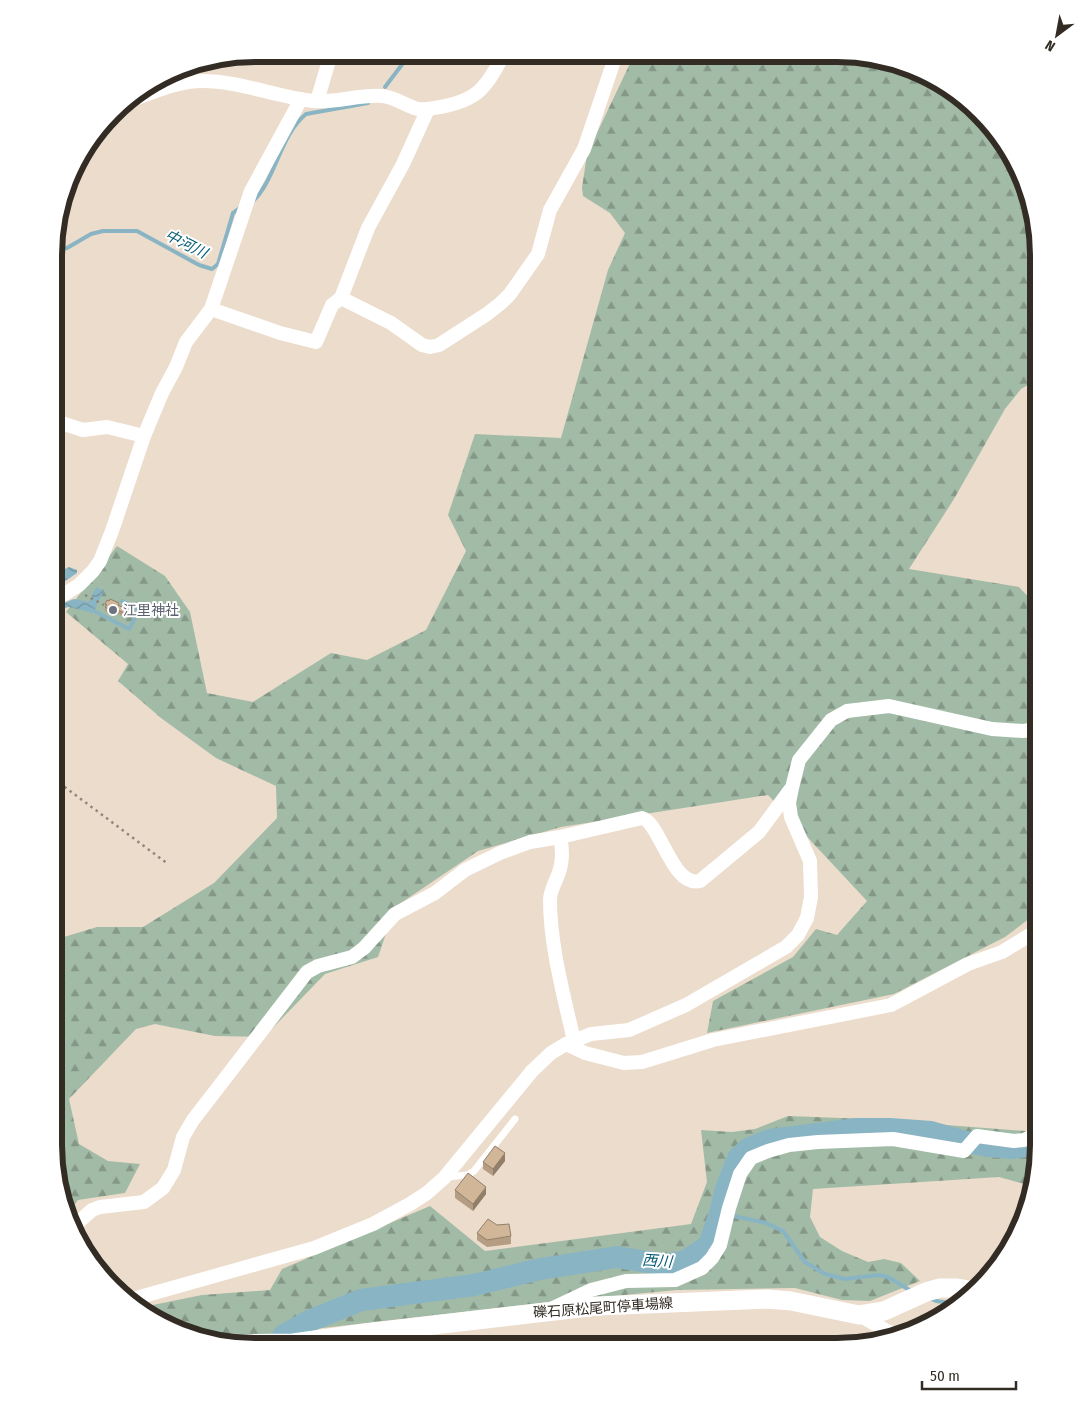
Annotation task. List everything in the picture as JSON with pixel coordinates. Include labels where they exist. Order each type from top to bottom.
[{"type":"main road","name":"礫石原松尾町停車場線","points":[[370,1338],[597,1306],[767,1299],[791,1301],[859,1315],[884,1310],[940,1288],[966,1289]]},
{"type":"street","points":[[317,101],[329,62]]},
{"type":"street","points":[[150,94],[182,83],[202,81],[232,83],[317,101],[382,96],[413,107],[428,109],[458,104],[475,96],[490,79],[500,62]]},
{"type":"street","points":[[341,298],[391,323],[422,345],[430,347],[439,345],[501,304],[538,254],[550,210],[584,149],[614,62]]},
{"type":"street","points":[[62,595],[79,584],[93,571],[100,561],[144,436],[162,393],[176,368],[186,342],[211,309],[247,202],[301,99]]},
{"type":"street","points":[[211,309],[280,333],[316,342],[332,305],[341,298],[368,228],[403,164],[428,109]]},
{"type":"street","points":[[62,423],[83,430],[107,427],[144,436]]},
{"type":"street","points":[[137,1298],[314,1248],[373,1224],[410,1204],[444,1178],[532,1071],[551,1053],[570,1042],[591,1034],[629,1030],[686,1005],[786,947],[798,935],[807,918],[811,897],[810,861],[792,817],[789,802],[800,760],[831,720],[847,711],[889,706],[992,729],[1030,730]]},
{"type":"street","points":[[78,1222],[92,1210],[100,1207],[144,1202],[155,1196],[163,1188],[174,1170],[183,1137],[193,1120],[307,972],[318,966],[352,957],[364,948],[395,914],[435,893],[465,870],[500,853],[530,842],[642,818],[648,820],[668,855],[686,878],[695,882],[700,881],[759,832],[792,788]]},
{"type":"street","points":[[560,837],[563,850],[562,862],[552,889],[550,907],[557,970],[570,1042],[585,1053],[624,1063],[642,1062],[712,1040],[891,1005],[968,964],[1002,952],[1030,935]]},
{"type":"street","points":[[545,1312],[591,1290],[626,1281],[674,1280],[702,1268],[712,1258],[720,1245],[740,1174],[751,1158],[768,1151],[789,1145],[818,1142],[894,1139],[964,1152],[977,1136],[1014,1141],[1030,1137]]},
{"type":"street","points":[[859,1315],[888,1331]]},
{"type":"lane","points":[[444,1178],[467,1175],[474,1171],[516,1119]]},
{"type":"path","points":[[90,598],[104,604]]},
{"type":"path","points":[[62,784],[168,864]]},
{"type":"green space","points":[[631,62],[836,62],[886,69],[910,77],[933,88],[964,110],[982,128],[1004,159],[1015,182],[1023,206],[1028,231],[1030,256],[1030,384],[1021,389],[1005,409],[954,499],[909,569],[1019,587],[1030,599],[1030,918],[1005,937],[894,994],[707,1033],[713,1001],[793,957],[816,929],[837,935],[867,901],[768,795],[561,827],[478,851],[395,907],[378,957],[325,974],[264,1037],[215,1036],[155,1024],[136,1029],[69,1099],[79,1144],[108,1161],[140,1164],[125,1193],[78,1200],[73,1207],[66,1183],[62,1145],[62,938],[97,927],[143,927],[214,883],[277,818],[276,786],[216,758],[161,718],[118,681],[128,664],[66,612],[117,546],[165,576],[190,612],[207,693],[253,702],[331,653],[367,660],[426,630],[466,551],[448,515],[475,434],[561,438],[608,270],[625,233],[610,213],[583,196],[582,188],[587,154]]},
{"type":"green space","points":[[788,1116],[868,1119],[1030,1131],[1026,1183],[999,1177],[813,1189],[810,1217],[820,1237],[842,1251],[868,1262],[884,1259],[901,1263],[920,1281],[870,1301],[842,1300],[795,1288],[677,1290],[550,1302],[262,1335],[206,1332],[170,1319],[148,1306],[202,1295],[270,1290],[282,1269],[430,1206],[485,1251],[691,1224],[707,1182],[701,1130],[732,1132],[755,1129]]},
{"type":"water","points":[[69,567],[77,570],[77,573],[62,583],[62,570]]},
{"type":"water","points":[[96,587],[104,591],[93,613],[69,607],[62,609],[62,604],[74,599],[89,602]]},
{"type":"building","points":[[110,599],[126,609],[124,613],[116,609],[114,612],[105,607],[107,600],[109,601]]},
{"type":"building","points":[[495,1146],[505,1153],[493,1169],[483,1162]]},
{"type":"building","points":[[468,1173],[486,1187],[473,1204],[455,1190]]},
{"type":"building","points":[[488,1219],[497,1225],[509,1224],[511,1236],[487,1240],[477,1233]]},
{"type":"waterway","name":"中河川","points":[[385,87],[404,62]]},
{"type":"waterway","name":"中河川","points":[[253,201],[267,182],[290,134],[306,114],[368,103]]},
{"type":"waterway","name":"中河川","points":[[63,249],[91,234],[103,231],[137,231],[199,265],[212,269],[218,264],[233,213],[240,208]]},
{"type":"waterway","points":[[90,609],[129,629],[139,610],[122,601]]},
{"type":"waterway","name":"西川","points":[[282,1338],[284,1335],[309,1321],[361,1300],[474,1285],[540,1269],[617,1257],[666,1265],[686,1261],[709,1245],[726,1189],[738,1158],[748,1149],[770,1140],[856,1129],[890,1129],[931,1132],[988,1146],[1013,1148],[1030,1145]]},
{"type":"waterway","points":[[720,1213],[766,1223],[783,1231],[805,1262],[825,1274],[845,1279],[878,1275],[888,1277],[911,1291]]},
{"type":"waterway","points":[[929,1298],[949,1303]]},
{"type":"place","name":"江里神社","points":[[113,610]]}]
